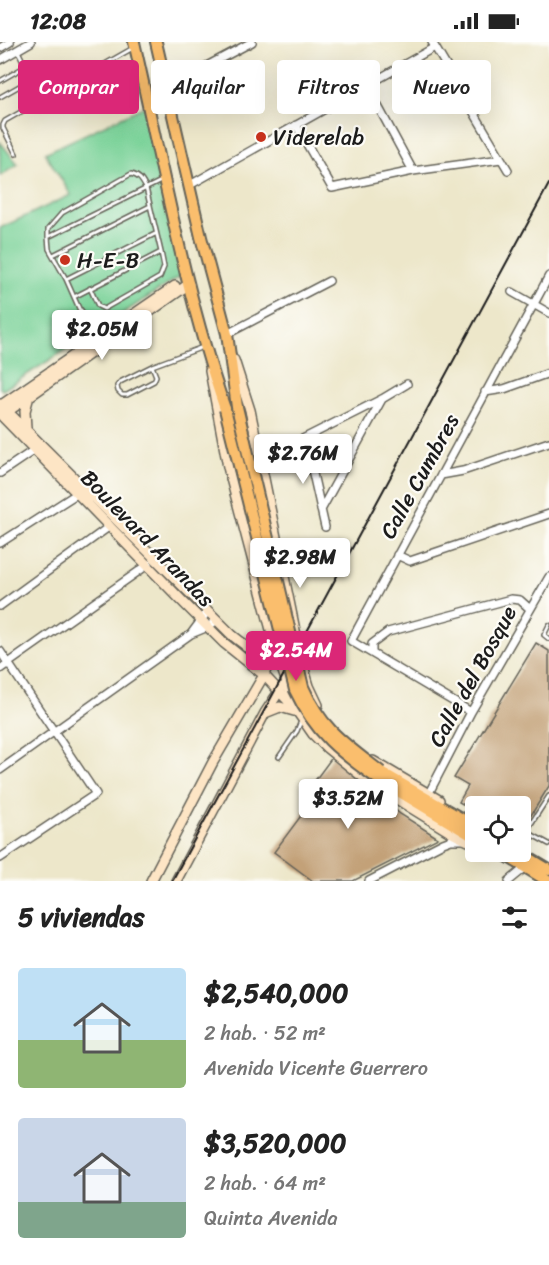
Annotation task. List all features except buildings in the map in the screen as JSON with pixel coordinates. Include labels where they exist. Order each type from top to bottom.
[{"type":"main road","points":[[156,42],[160,60]]},
{"type":"main road","points":[[134,44],[188,281],[209,362],[225,409],[295,690],[320,732],[354,761],[465,820]]},
{"type":"main road","points":[[173,114],[227,334],[237,407],[303,687],[327,728],[380,776],[465,834]]},
{"type":"main road","points":[[2,410],[98,341],[188,281]]},
{"type":"main road","points":[[2,410],[29,396],[98,341]]},
{"type":"main road","points":[[230,350],[250,410],[296,636],[312,694],[334,729],[347,742],[465,818]]},
{"type":"main road","points":[[209,362],[212,389],[228,467],[274,642],[275,659],[297,711]]},
{"type":"main road","points":[[26,428],[25,411],[29,396]]},
{"type":"main road","name":"Boulevard Arandas","points":[[2,410],[26,428],[78,493],[200,619],[224,643],[279,690],[327,748],[369,782],[465,836]]},
{"type":"main road","name":"Boulevard Arandas","points":[[2,410],[246,647],[275,659],[302,661]]},
{"type":"main road","points":[[246,647],[296,636]]},
{"type":"main road","points":[[151,881],[213,762],[275,659]]},
{"type":"main road","points":[[176,881],[265,713],[279,690],[302,661]]},
{"type":"main road","points":[[297,711],[302,694],[312,694]]},
{"type":"main road","points":[[265,713],[280,707],[297,711]]},
{"type":"main road","points":[[531,859],[549,870]]},
{"type":"main road","points":[[517,862],[548,881]]},
{"type":"street","points":[[0,48],[10,42]]},
{"type":"street","points":[[0,60],[31,42]]},
{"type":"street","points":[[218,60],[252,42]]},
{"type":"street","points":[[380,76],[434,44],[508,170]]},
{"type":"street","points":[[380,110],[413,171]]},
{"type":"street","points":[[190,185],[315,114]]},
{"type":"street","points":[[296,125],[332,188],[413,171],[501,159]]},
{"type":"street","name":"Calle Cumbres","points":[[372,653],[351,640],[549,276]]},
{"type":"street","points":[[227,334],[329,281]]},
{"type":"street","points":[[512,292],[549,313]]},
{"type":"street","points":[[485,392],[504,389],[549,373]]},
{"type":"street","points":[[261,460],[407,384]]},
{"type":"street","points":[[321,510],[381,399]]},
{"type":"street","points":[[305,438],[325,527]]},
{"type":"street","points":[[441,475],[463,471],[549,442]]},
{"type":"street","points":[[0,474],[39,447]]},
{"type":"street","points":[[0,543],[78,493]]},
{"type":"street","points":[[397,555],[410,561],[549,514]]},
{"type":"street","points":[[0,606],[110,526]]},
{"type":"street","points":[[0,669],[156,559]]},
{"type":"street","name":"Calle del Bosque","points":[[429,793],[471,712],[548,581]]},
{"type":"street","points":[[471,712],[372,653],[372,644],[388,632],[511,599],[520,600],[530,609]]},
{"type":"street","points":[[191,634],[208,611]]},
{"type":"street","points":[[0,770],[191,634],[208,627],[217,620]]},
{"type":"street","points":[[0,651],[96,794],[0,858]]},
{"type":"street","points":[[369,881],[443,843],[465,840]]},
{"type":"street","points":[[509,881],[526,867]]},
{"type":"lane","points":[[113,60],[134,44]]},
{"type":"lane","points":[[17,50],[23,60]]},
{"type":"lane","points":[[0,81],[18,71]]},
{"type":"lane","points":[[0,97],[18,87]]},
{"type":"lane","points":[[16,154],[3,125],[5,121],[18,114]]},
{"type":"lane","points":[[90,288],[98,306],[104,309],[160,277],[164,267],[161,252],[146,188],[137,176],[131,174],[62,213],[48,229],[47,241],[53,256],[98,341]]},
{"type":"lane","points":[[48,237],[166,180]]},
{"type":"lane","points":[[53,256],[150,206]]},
{"type":"lane","points":[[66,279],[155,234]]},
{"type":"lane","points":[[74,297],[161,252]]},
{"type":"lane","points":[[152,366],[156,376],[154,381],[127,395],[122,395],[118,391],[117,386],[120,382],[152,366],[205,346]]},
{"type":"lane","points":[[549,625],[544,635],[549,639]]},
{"type":"lane","points":[[279,757],[297,731],[297,711]]},
{"type":"lane","points":[[549,796],[528,830],[549,844]]},
{"type":"green space","points":[[145,106],[181,276],[3,390],[0,388],[0,228],[71,195],[45,153],[128,114],[139,114],[139,109]]},
{"type":"green space","points":[[0,142],[18,164],[0,176]]},
{"type":"railway","points":[[172,881],[549,184]]},
{"type":"place","name":"Viderelab","points":[[261,137]]},
{"type":"place","name":"H-E-B","points":[[65,260]]}]
